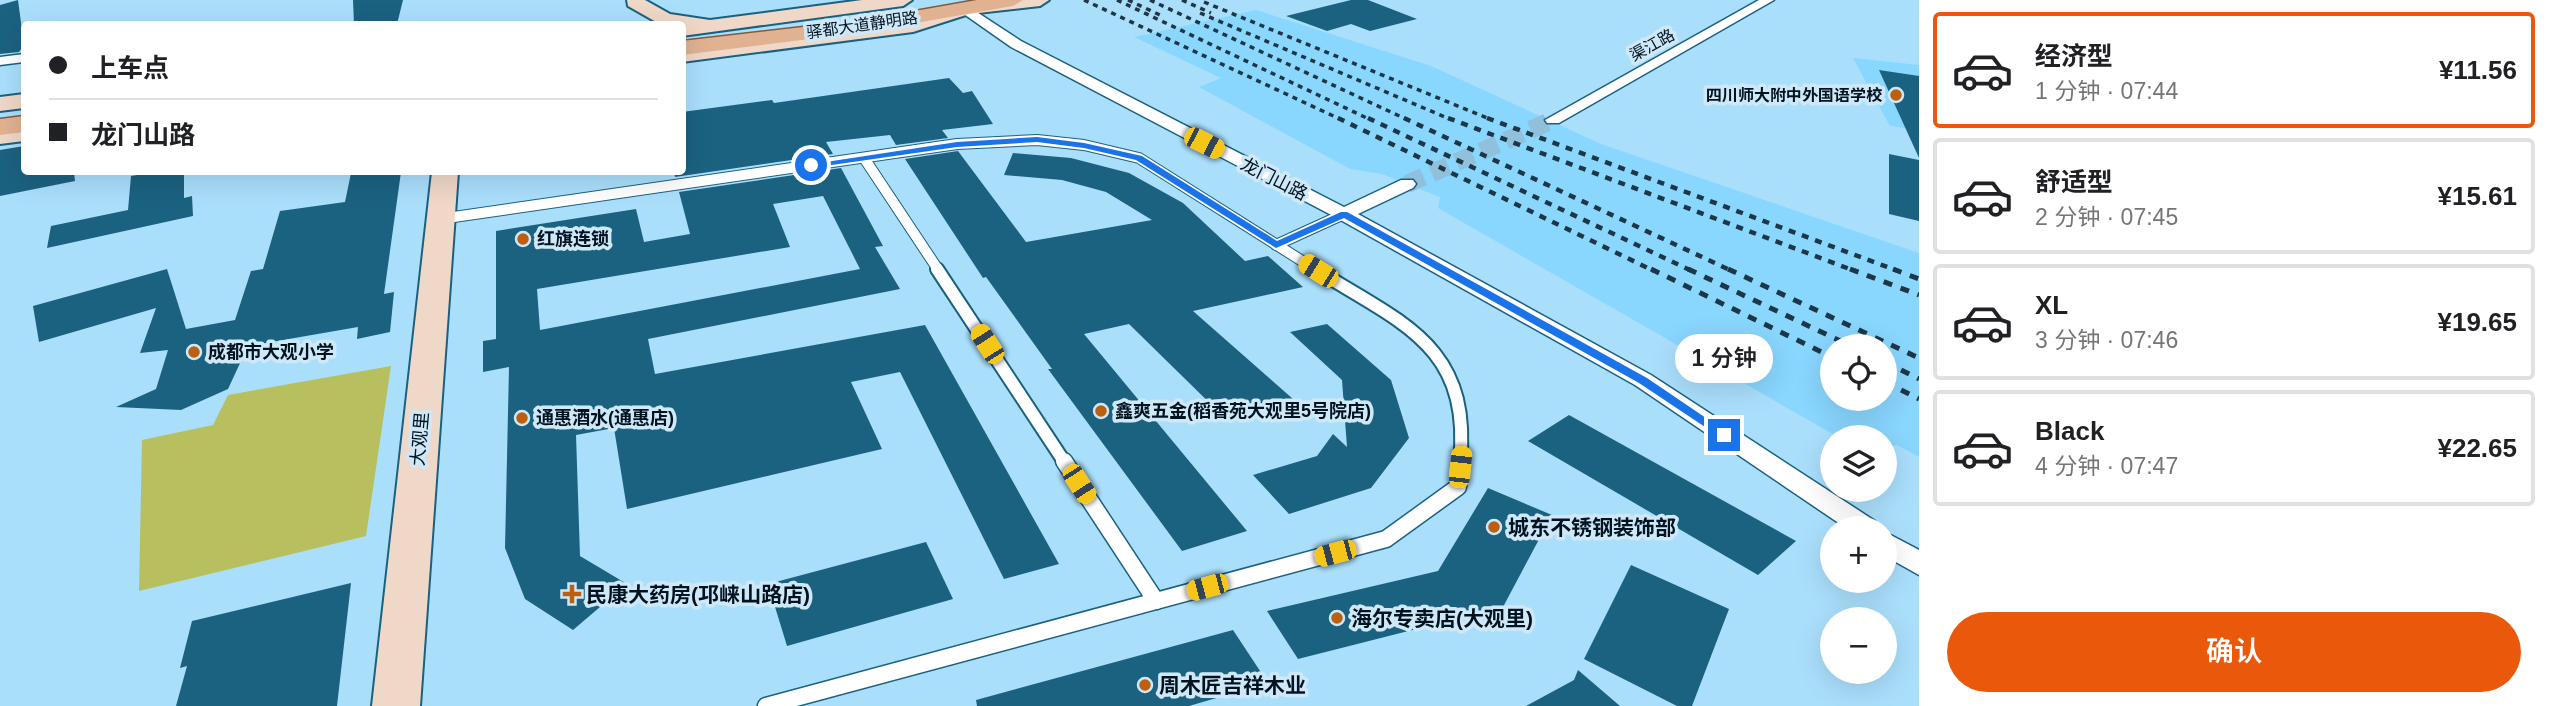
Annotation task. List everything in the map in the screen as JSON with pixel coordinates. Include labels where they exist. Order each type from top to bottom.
[{"type":"main road","points":[[960,5],[1013,0]]},
{"type":"main road","name":"驿都大道静明路","points":[[686,38],[960,5]]},
{"type":"main road","name":"驿都大道静明路","points":[[686,48],[864,26],[960,5]]},
{"type":"main road","points":[[0,113],[21,110]]},
{"type":"main road","points":[[0,127],[21,124]]},
{"type":"street","points":[[686,30],[903,0]]},
{"type":"street","name":"驿都大道静明路","points":[[960,5],[1040,0]]},
{"type":"street","name":"渠江路","points":[[1553,120],[1768,0]]},
{"type":"street","points":[[686,55],[913,26],[960,5]]},
{"type":"street","name":"龙门山路","points":[[960,5],[1028,50],[1344,214],[1643,380],[1847,516]]},
{"type":"street","points":[[634,11],[680,21]]},
{"type":"street","points":[[686,22],[716,26]]},
{"type":"street","points":[[0,61],[21,58]]},
{"type":"street","points":[[0,104],[21,102]]},
{"type":"street","points":[[0,137],[21,134]]},
{"type":"street","name":"大观里","points":[[396,706],[445,175]]},
{"type":"street","points":[[1344,214],[1407,184]]},
{"type":"street","points":[[1897,550],[1919,565]]},
{"type":"lane","points":[[440,219],[957,144],[1037,140],[1084,145],[1139,158],[1421,337],[1454,379],[1464,427],[1458,487],[1386,539],[766,706]]},
{"type":"lane","points":[[864,158],[1156,601]]},
{"type":"lane","points":[[1276,245],[1344,214]]},
{"type":"shaded area","points":[[1256,10],[1431,66],[1601,144],[1919,253],[1919,457],[1897,445],[1897,425],[1820,427],[1438,208],[1440,197],[1382,174],[1350,169],[1199,87],[1221,78],[1134,37]]},
{"type":"shaded area","name":"四川师大附中外国语学校","points":[[1853,58],[1919,65],[1919,130],[1890,126]]},
{"type":"green space","points":[[391,366],[366,536],[139,591],[142,440],[213,425],[228,395]]},
{"type":"building","points":[[18,0],[21,22],[19,52],[0,54],[0,5]]},
{"type":"building","points":[[353,0],[403,0],[398,21],[354,21]]},
{"type":"building","points":[[1351,0],[1368,0],[1417,19],[1370,31],[1351,24],[1327,31],[1286,16]]},
{"type":"building","points":[[1879,70],[1919,76],[1919,158]]},
{"type":"building","points":[[949,78],[963,93],[972,91],[993,124],[942,130],[948,138],[896,145],[890,135],[826,142],[833,154],[675,177],[686,175],[686,111],[772,100],[774,103]]},
{"type":"building","points":[[21,146],[21,175],[74,175],[75,181],[0,196],[0,150]]},
{"type":"building","points":[[958,151],[1026,242],[1152,220],[1106,192],[1062,180],[1004,175],[1013,153],[1071,158],[1129,173],[1183,203],[1245,261],[1268,256],[1303,287],[1193,311],[1293,399],[1227,420],[1129,324],[1084,334],[1247,531],[1182,551],[1048,369],[1052,369],[986,277],[983,278],[905,159]]},
{"type":"building","points":[[1889,154],[1919,160],[1919,221],[1889,214]]},
{"type":"building","points":[[841,168],[883,246],[875,247],[900,289],[648,339],[655,374],[925,325],[1059,564],[1004,579],[900,372],[851,382],[882,449],[627,509],[614,428],[576,435],[580,556],[627,584],[573,630],[525,599],[505,548],[509,367],[483,372],[483,341],[496,339],[496,231],[636,209],[644,242],[690,234],[679,192]],"holes":[[[823,196],[860,269],[540,330],[537,289],[790,247],[773,204]]]},
{"type":"building","points":[[184,175],[184,198],[192,196],[193,216],[47,248],[51,226],[128,210],[131,176]]},
{"type":"building","points":[[351,175],[401,175],[384,294],[394,292],[390,332],[357,339],[358,327],[248,346],[228,389],[181,410],[116,407],[156,389],[168,350],[140,353],[156,308],[39,342],[33,306],[167,269],[186,329],[235,320],[251,271],[263,269],[280,211],[345,202]]},
{"type":"building","points":[[1327,324],[1391,380],[1409,438],[1371,488],[1289,514],[1253,475],[1317,456],[1333,434],[1347,447],[1342,380],[1290,332]]},
{"type":"building","points":[[1569,415],[1796,541],[1758,575],[1528,441]]},
{"type":"building","points":[[1488,488],[1552,515],[1503,607],[1298,659],[1267,611],[1438,571]]},
{"type":"building","points":[[926,542],[953,599],[787,646],[768,584]]},
{"type":"building","points":[[1631,565],[1729,609],[1692,706],[1677,706],[1584,659]]},
{"type":"building","points":[[351,583],[337,706],[176,706],[187,666],[180,668],[192,621]]},
{"type":"building","points":[[1233,630],[1268,683],[1189,706],[977,706],[976,700]]},
{"type":"building","points":[[1578,670],[1620,706],[1526,706],[1574,680]]},
{"type":"tunnel","points":[[1407,184],[1553,120]]},
{"type":"railway","points":[[1084,0],[1342,120]]},
{"type":"railway","points":[[1117,0],[1371,120]]},
{"type":"railway","points":[[1128,0],[1160,15]]},
{"type":"railway","points":[[1150,0],[1408,120]]},
{"type":"railway","points":[[1182,0],[1211,13]]},
{"type":"railway","points":[[1204,2],[1488,118]]},
{"type":"railway","points":[[1200,13],[1452,120]]},
{"type":"railway","points":[[1338,118],[1654,271]]},
{"type":"railway","points":[[1368,118],[1692,271]]},
{"type":"railway","points":[[1404,118],[1732,271]]},
{"type":"railway","points":[[1448,118],[1855,271]]},
{"type":"railway","points":[[1488,118],[1898,271]]},
{"type":"railway","points":[[1488,118],[1492,120]]},
{"type":"railway","points":[[1651,269],[1820,351]]},
{"type":"railway","points":[[1688,269],[1826,334]]},
{"type":"railway","points":[[1728,269],[1919,358]]},
{"type":"railway","points":[[1850,269],[1919,295]]},
{"type":"railway","points":[[1893,269],[1919,279]]},
{"type":"railway","points":[[1897,368],[1919,379]]},
{"type":"railway","points":[[1897,388],[1919,399]]},
{"type":"place","name":"四川师大附中外国语学校","points":[[1896,95]]},
{"type":"place","name":"红旗连锁","points":[[523,239]]},
{"type":"place","name":"成都市大观小学","points":[[194,352]]},
{"type":"place","name":"鑫爽五金(稻香苑大观里5号院店)","points":[[1101,411]]},
{"type":"place","name":"通惠酒水(通惠店)","points":[[522,418]]},
{"type":"place","name":"城东不锈钢装饰部","points":[[1494,527]]},
{"type":"place","name":"民康大药房(邛崃山路店)","points":[[572,594]]},
{"type":"place","name":"海尔专卖店(大观里)","points":[[1337,618]]},
{"type":"place","name":"周木匠吉祥木业","points":[[1145,685]]},
{"type":"route","points":[[811,165],[957,144],[1037,140],[1084,145],[1139,158],[1276,245],[1344,214],[1643,380],[1724,435]]}]
